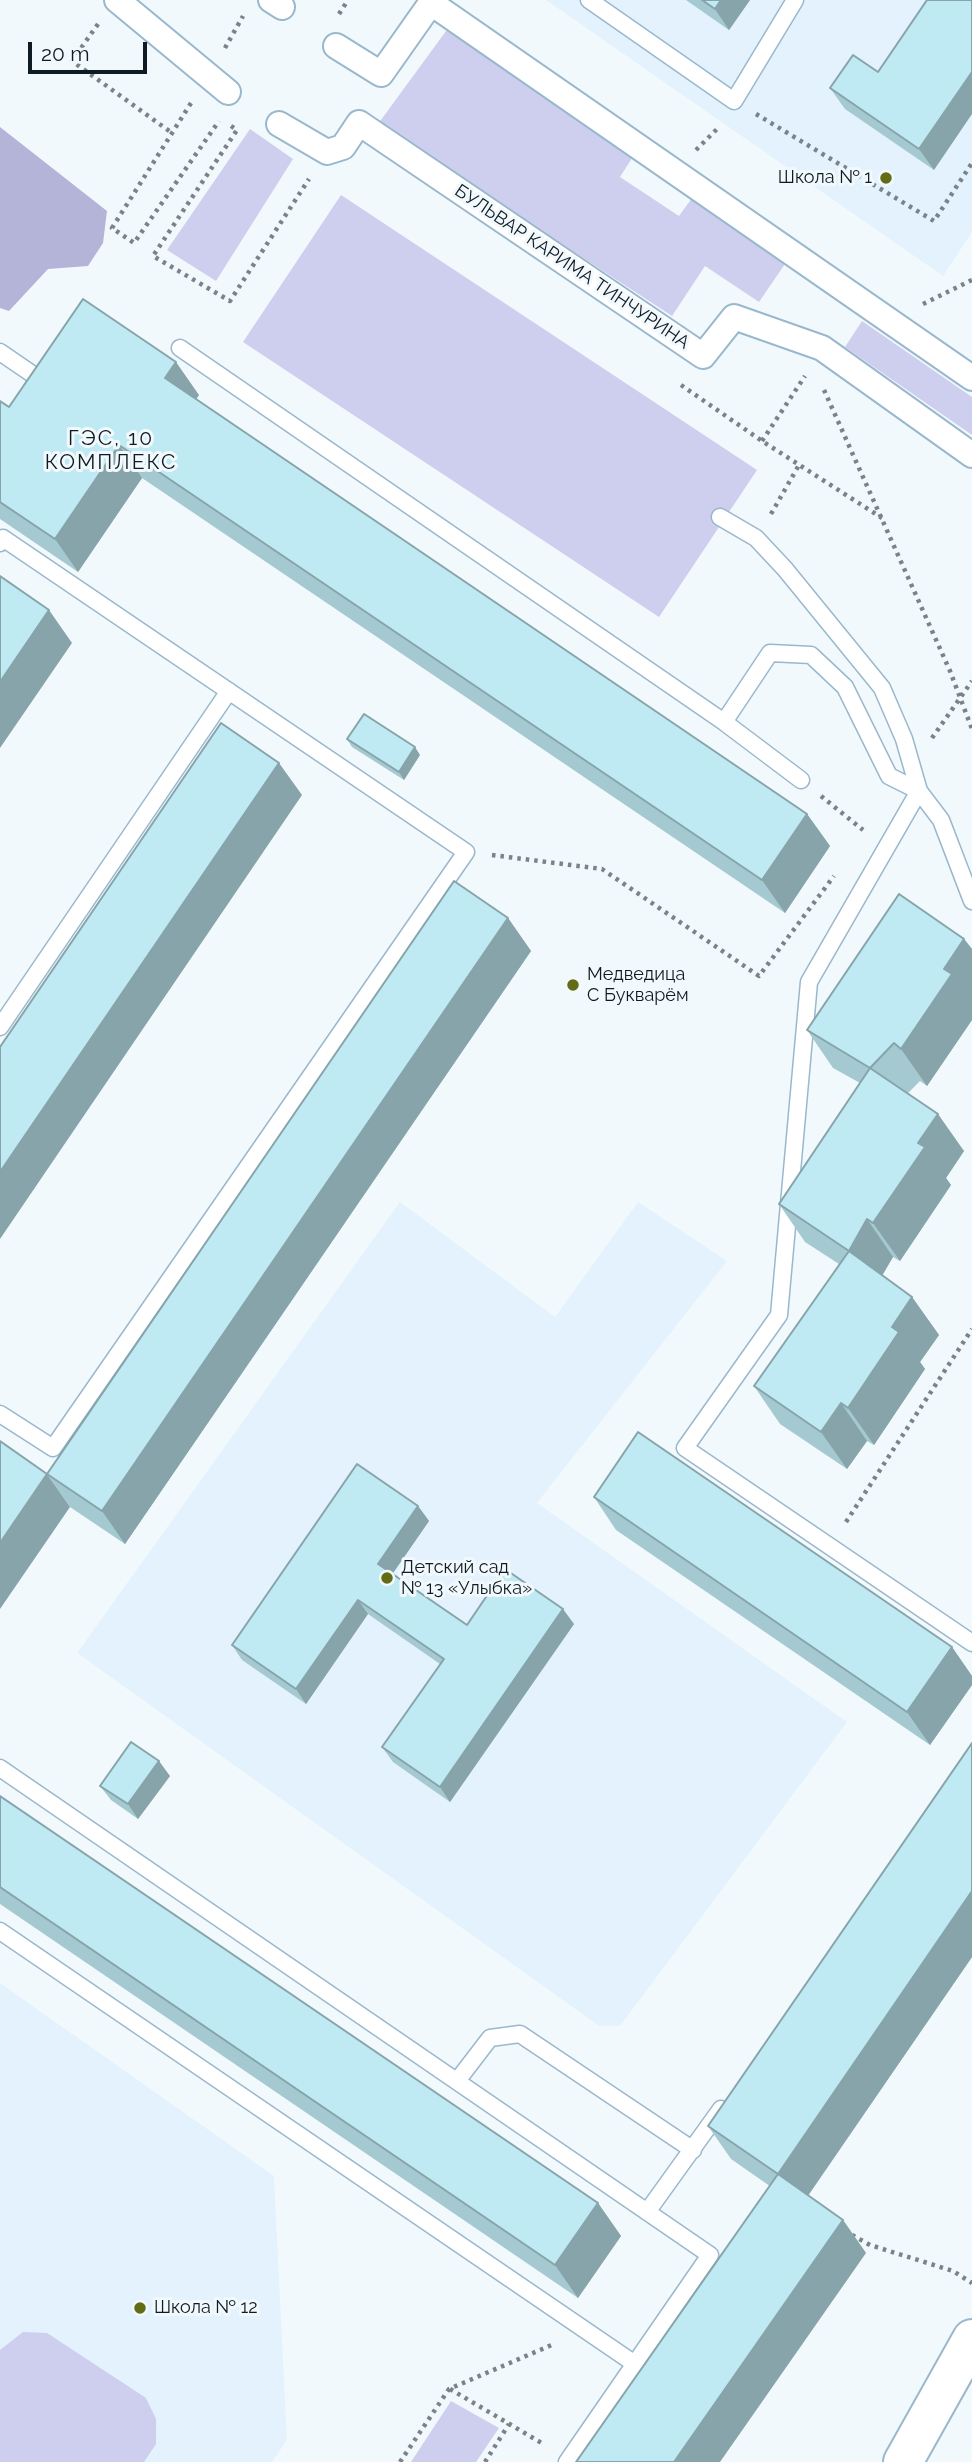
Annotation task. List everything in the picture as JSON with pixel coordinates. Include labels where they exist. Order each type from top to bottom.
[{"type":"main road","points":[[903,2462],[972,2339]]},
{"type":"street","points":[[117,0],[228,92]]},
{"type":"street","points":[[336,46],[381,74],[431,3],[972,377]]},
{"type":"street","name":"БУЛЬВАР КАРИМА ТИНЧУРИНА","points":[[327,152],[343,147],[359,123],[703,356],[734,317],[822,348],[972,455]]},
{"type":"street","points":[[279,124],[327,152]]},
{"type":"lane","points":[[589,0],[734,101],[795,0]]},
{"type":"lane","points":[[180,348],[724,722],[801,780]]},
{"type":"lane","points":[[0,352],[35,376]]},
{"type":"lane","points":[[720,517],[756,538],[821,612],[881,688],[904,739],[919,791],[941,820],[972,901]]},
{"type":"lane","points":[[0,543],[3,538],[466,852],[53,1448],[0,1414]]},
{"type":"lane","points":[[724,722],[770,653],[811,655],[845,687],[889,776],[919,791]]},
{"type":"lane","points":[[0,1027],[229,691]]},
{"type":"lane","points":[[919,791],[808,982],[779,1315],[685,1448],[972,1643]]},
{"type":"lane","points":[[0,1768],[709,2255],[568,2461]]},
{"type":"lane","points":[[0,1931],[635,2364]]},
{"type":"lane","points":[[457,2081],[491,2038],[520,2034],[692,2150]]},
{"type":"lane","points":[[648,2212],[732,2093]]},
{"type":"path","points":[[333,21],[348,0]]},
{"type":"path","points":[[246,11],[112,228],[134,243],[220,118],[237,130],[153,257],[230,301],[327,152]]},
{"type":"path","points":[[100,20],[72,61],[172,133]]},
{"type":"path","points":[[674,173],[722,123],[734,101],[934,220],[972,163]]},
{"type":"path","points":[[823,388],[961,697],[972,729]]},
{"type":"path","points":[[756,538],[799,465]]},
{"type":"path","points":[[912,766],[972,681]]},
{"type":"path","points":[[801,780],[867,832]]},
{"type":"path","points":[[466,852],[602,869],[759,976],[842,866]]},
{"type":"path","points":[[831,1547],[972,1329]]},
{"type":"path","points":[[847,2232],[870,2245],[953,2271],[972,2284]]},
{"type":"path","points":[[400,2462],[449,2389],[587,2331]]},
{"type":"path","points":[[449,2389],[568,2461]]},
{"type":"path","points":[[485,2462],[509,2424]]},
{"type":"shaded area","name":"Школа № 1","points":[[546,0],[972,0],[972,232],[943,276]]},
{"type":"shaded area","points":[[449,27],[634,155],[620,177],[679,216],[692,198],[787,261],[759,302],[705,266],[672,316],[378,124]]},
{"type":"shaded area","points":[[0,127],[107,211],[103,243],[88,266],[48,269],[9,311],[0,308]]},
{"type":"shaded area","points":[[250,129],[293,159],[216,281],[167,250]]},
{"type":"shaded area","points":[[341,195],[757,470],[659,617],[243,342]]},
{"type":"shaded area","points":[[862,321],[972,397],[972,435],[845,347]]},
{"type":"shaded area","name":"Детский сад № 13 «Улыбка»","points":[[400,1202],[555,1317],[638,1202],[727,1261],[537,1503],[847,1722],[620,2026],[599,2026],[77,1653]]},
{"type":"shaded area","name":"Школа № 12","points":[[0,1983],[274,2176],[287,2440],[272,2462],[0,2462]]},
{"type":"shaded area","points":[[23,2332],[47,2333],[146,2398],[156,2419],[156,2444],[144,2462],[0,2462],[0,2350]]},
{"type":"shaded area","points":[[451,2401],[499,2428],[476,2462],[411,2462]]},
{"type":"building","points":[[702,0],[721,0],[715,9]]},
{"type":"building","points":[[927,0],[972,0],[972,72],[919,149],[830,88],[853,55],[878,72]]},
{"type":"building","points":[[83,299],[176,362],[165,378],[807,814],[762,880],[119,445],[55,539],[0,502],[0,401],[9,407]]},
{"type":"building","points":[[0,576],[49,610],[0,682]]},
{"type":"building","points":[[364,714],[415,747],[399,772],[347,739]]},
{"type":"building","points":[[221,723],[279,763],[0,1172],[0,1047]]},
{"type":"building","points":[[454,881],[508,918],[102,1511],[47,1474]]},
{"type":"building","points":[[899,894],[964,939],[944,969],[952,974],[901,1049],[894,1043],[870,1068],[807,1030]]},
{"type":"building","points":[[870,1068],[938,1114],[918,1143],[925,1147],[873,1223],[867,1219],[849,1251],[779,1204]]},
{"type":"building","points":[[849,1251],[912,1297],[892,1327],[899,1332],[848,1408],[841,1403],[821,1432],[754,1386]]},
{"type":"building","points":[[638,1432],[952,1647],[907,1712],[594,1497]]},
{"type":"building","points":[[0,1441],[47,1474],[0,1543]]},
{"type":"building","points":[[357,1464],[418,1506],[378,1564],[467,1625],[505,1569],[563,1609],[440,1787],[382,1747],[444,1659],[358,1600],[296,1689],[232,1645]]},
{"type":"building","points":[[131,1742],[159,1761],[128,1804],[100,1786]]},
{"type":"building","points":[[972,1743],[972,1891],[778,2174],[708,2126]]},
{"type":"building","points":[[0,1796],[598,2203],[555,2265],[0,1887]]},
{"type":"building","points":[[778,2174],[843,2220],[674,2462],[576,2462]]},
{"type":"place","name":"Школа № 1","points":[[886,178]]},
{"type":"place","name":"Медведица С Букварём","points":[[573,985]]},
{"type":"place","name":"Детский сад № 13 «Улыбка»","points":[[387,1578]]},
{"type":"place","name":"Школа № 12","points":[[140,2308]]},
{"type":"district","name":"ГЭС, 10 КОМПЛЕКС","points":[[111,451]]}]
